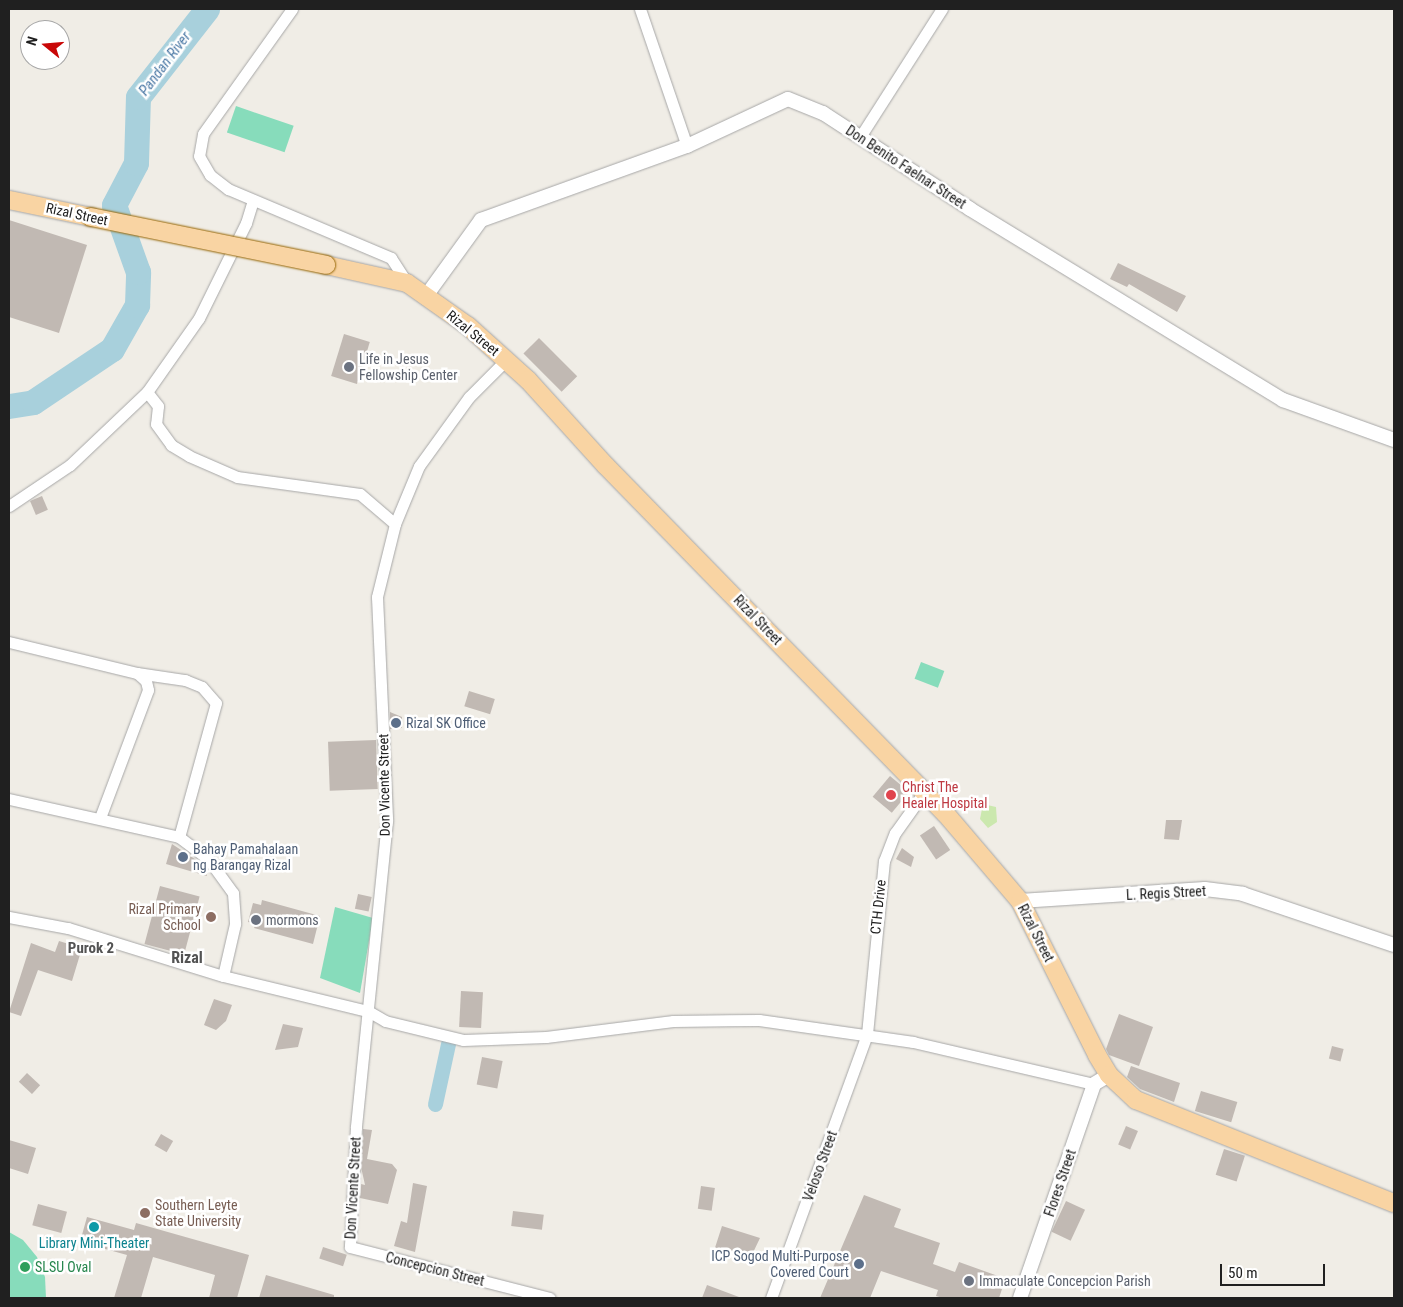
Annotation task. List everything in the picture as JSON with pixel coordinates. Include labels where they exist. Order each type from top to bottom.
[{"type":"main road","name":"Rizal Street","points":[[9,200],[407,283],[468,326],[506,360],[925,791],[1020,901],[1109,1074],[1136,1100],[1394,1203]]},
{"type":"street","points":[[292,9],[203,134],[199,156],[210,175],[228,189],[391,258],[407,283]]},
{"type":"street","points":[[640,9],[687,146]]},
{"type":"street","points":[[860,137],[942,9]]},
{"type":"street","name":"Don Benito Faelnar Street","points":[[426,296],[481,220],[687,146],[788,99],[824,113],[970,209],[1283,400],[1394,440]]},
{"type":"street","points":[[9,506],[70,465],[147,392],[199,318],[246,223],[253,200]]},
{"type":"street","name":"Don Vicente Street","points":[[350,1247],[368,1011],[386,821],[378,597],[395,524],[419,466],[443,430],[506,360]]},
{"type":"street","points":[[147,392],[158,406],[156,424],[171,445],[189,456],[237,477],[282,486],[360,494],[395,524]]},
{"type":"street","points":[[9,642],[116,671],[185,680],[202,687],[216,703],[179,837]]},
{"type":"street","points":[[100,818],[148,690],[146,680],[137,673]]},
{"type":"street","name":"CTH Drive","points":[[867,1034],[884,861],[895,834],[925,791]]},
{"type":"street","points":[[9,799],[179,837],[209,860],[233,893],[235,924],[223,976]]},
{"type":"street","name":"L. Regis Street","points":[[1020,901],[1205,889],[1243,894],[1394,945]]},
{"type":"street","points":[[9,917],[68,928],[223,976],[368,1011],[385,1021],[463,1040],[546,1037],[673,1020],[759,1020],[867,1034],[1094,1084],[1109,1074]]},
{"type":"street","name":"Veloso Street","points":[[771,1298],[867,1034]]},
{"type":"street","name":"Flores Street","points":[[1020,1298],[1094,1084]]},
{"type":"street","name":"Concepcion Street","points":[[350,1247],[550,1298]]},
{"type":"green space","points":[[236,106],[294,126],[285,152],[227,132]]},
{"type":"green space","points":[[921,662],[944,671],[938,688],[915,679]]},
{"type":"green space","points":[[983,804],[996,807],[997,822],[988,828],[980,819]]},
{"type":"green space","points":[[335,907],[373,918],[360,993],[320,978]]},
{"type":"green space","name":"SLSU Oval","points":[[9,1232],[23,1240],[37,1257],[45,1277],[46,1298],[9,1298]]},
{"type":"building","points":[[9,220],[87,245],[59,333],[9,317]]},
{"type":"building","points":[[1118,263],[1186,296],[1177,312],[1129,284],[1127,287],[1110,279]]},
{"type":"building","name":"Life in Jesus Fellowship Center","points":[[344,334],[370,342],[357,384],[331,376]]},
{"type":"building","points":[[539,338],[577,376],[562,392],[523,354]]},
{"type":"building","points":[[42,496],[48,510],[36,515],[30,501]]},
{"type":"building","points":[[469,691],[495,699],[490,714],[464,706]]},
{"type":"building","name":"Rizal SK Office","points":[[390,712],[402,717],[402,728],[390,729]]},
{"type":"building","points":[[376,740],[378,789],[330,791],[328,742]]},
{"type":"building","name":"Christ The Healer Hospital","points":[[890,776],[909,792],[892,813],[873,797]]},
{"type":"building","points":[[1166,820],[1182,820],[1179,840],[1164,839]]},
{"type":"building","points":[[934,826],[950,850],[936,860],[920,836]]},
{"type":"building","name":"Bahay Pamahalaan ng Barangay Rizal","points":[[172,844],[204,865],[207,876],[166,864]]},
{"type":"building","points":[[902,848],[914,857],[911,867],[896,859]]},
{"type":"building","points":[[160,886],[200,897],[184,955],[144,944]]},
{"type":"building","points":[[358,894],[372,897],[369,912],[355,909]]},
{"type":"building","points":[[262,900],[320,916],[313,944],[254,928],[256,924],[248,922],[253,903],[261,905]]},
{"type":"building","points":[[59,941],[82,948],[72,981],[38,970],[21,1016],[9,1012],[31,943],[55,952]]},
{"type":"building","points":[[461,991],[483,992],[481,1028],[459,1027]]},
{"type":"building","points":[[214,999],[232,1005],[226,1021],[216,1030],[204,1025]]},
{"type":"building","points":[[1119,1014],[1153,1027],[1139,1066],[1109,1055],[1106,1049]]},
{"type":"building","points":[[283,1024],[303,1028],[298,1047],[275,1050]]},
{"type":"building","points":[[1332,1046],[1344,1049],[1340,1062],[1329,1059]]},
{"type":"building","points":[[482,1057],[503,1061],[497,1088],[477,1084]]},
{"type":"building","points":[[1131,1066],[1180,1083],[1174,1102],[1140,1089],[1127,1077]]},
{"type":"building","points":[[27,1073],[40,1085],[32,1094],[19,1082]]},
{"type":"building","points":[[1201,1091],[1237,1102],[1231,1122],[1195,1111]]},
{"type":"building","points":[[1126,1126],[1138,1131],[1130,1149],[1118,1144]]},
{"type":"building","points":[[363,1129],[372,1130],[367,1159],[392,1164],[397,1170],[388,1204],[360,1198],[361,1184],[365,1185],[361,1167]]},
{"type":"building","points":[[161,1134],[173,1141],[167,1152],[154,1145]]},
{"type":"building","points":[[9,1140],[36,1148],[28,1174],[9,1168]]},
{"type":"building","points":[[1224,1149],[1245,1156],[1237,1181],[1216,1175]]},
{"type":"building","points":[[413,1183],[427,1186],[415,1252],[394,1246],[401,1221],[407,1223]]},
{"type":"building","points":[[701,1186],[715,1188],[712,1211],[698,1209]]},
{"type":"building","points":[[864,1195],[901,1209],[894,1227],[940,1243],[933,1264],[955,1272],[959,1262],[998,1276],[995,1286],[1002,1289],[999,1298],[943,1298],[936,1296],[938,1290],[881,1271],[870,1298],[820,1298]]},
{"type":"building","points":[[1066,1201],[1085,1210],[1071,1241],[1052,1232]]},
{"type":"building","points":[[38,1204],[67,1212],[61,1233],[32,1225]]},
{"type":"building","points":[[513,1211],[544,1215],[542,1230],[511,1226]]},
{"type":"building","points":[[87,1217],[134,1230],[136,1223],[249,1255],[237,1298],[209,1298],[215,1275],[153,1257],[141,1298],[114,1298],[127,1255],[80,1242]]},
{"type":"building","points":[[722,1226],[760,1238],[749,1261],[729,1254],[726,1262],[712,1257]]},
{"type":"building","points":[[323,1247],[347,1255],[343,1266],[319,1258]]},
{"type":"building","points":[[266,1275],[334,1295],[334,1298],[259,1298]]},
{"type":"building","points":[[707,1285],[739,1297],[739,1298],[702,1298]]},
{"type":"waterway","name":"Pandan River","points":[[9,406],[33,402],[112,349],[137,305],[138,272],[114,205],[136,163],[138,97],[207,9]]},
{"type":"waterway","points":[[435,1104],[449,1039]]},
{"type":"place","name":"Life in Jesus Fellowship Center","points":[[349,367]]},
{"type":"place","name":"Rizal SK Office","points":[[396,723]]},
{"type":"place","name":"Christ The Healer Hospital","points":[[891,795]]},
{"type":"place","name":"Bahay Pamahalaan ng Barangay Rizal","points":[[183,857]]},
{"type":"place","name":"Rizal Primary School","points":[[211,917]]},
{"type":"place","name":"mormons","points":[[256,920]]},
{"type":"place","name":"Southern Leyte State University","points":[[145,1213]]},
{"type":"place","name":"Library Mini-Theater","points":[[94,1227]]},
{"type":"place","name":"ICP Sogod Multi-Purpose Covered Court","points":[[859,1264]]},
{"type":"place","name":"SLSU Oval","points":[[25,1267]]},
{"type":"place","name":"Immaculate Concepcion Parish","points":[[969,1281]]},
{"type":"district","name":"Purok 2","points":[[91,949]]},
{"type":"district","name":"Rizal","points":[[187,958]]}]
